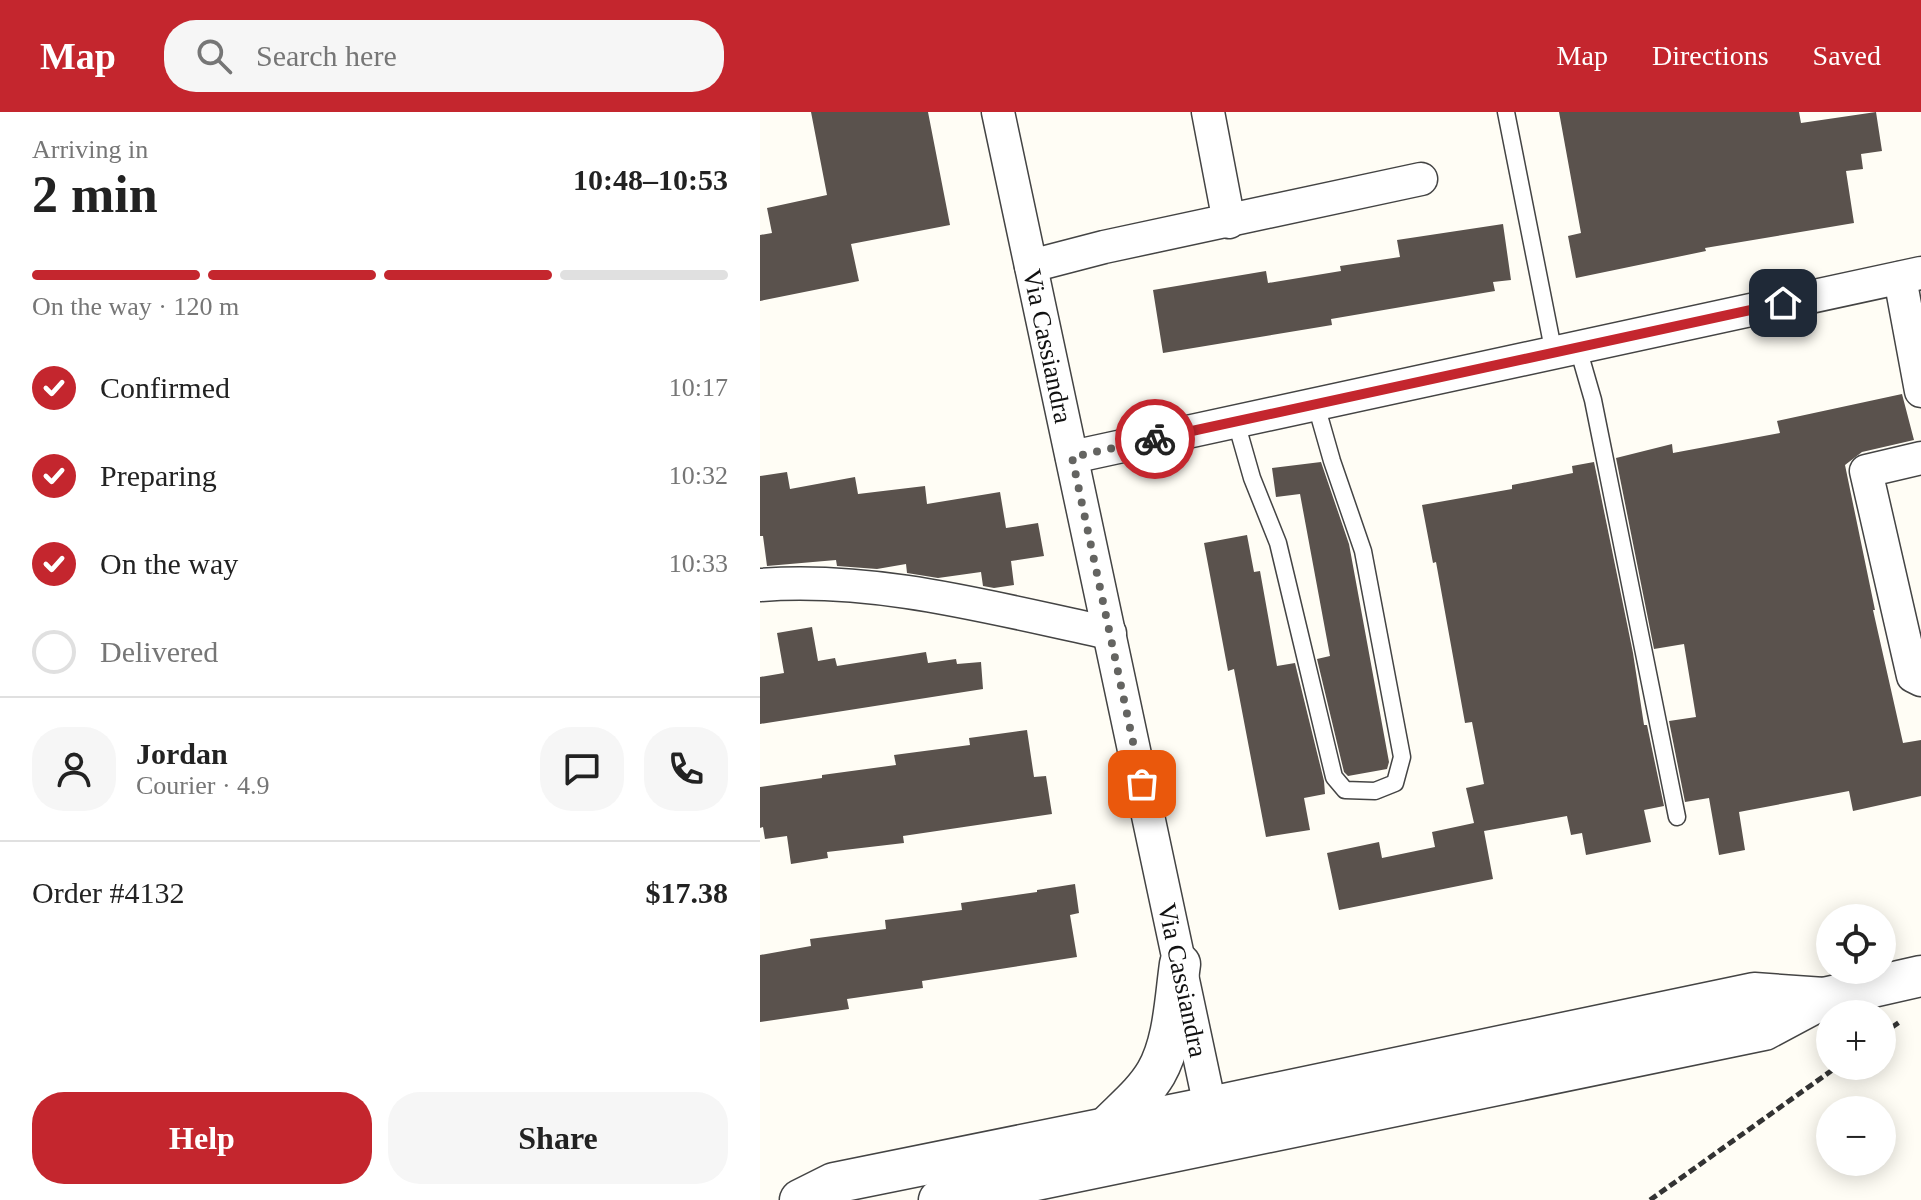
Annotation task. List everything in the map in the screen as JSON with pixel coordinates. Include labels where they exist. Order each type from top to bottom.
[{"type":"street","name":"Via Cassiandra","points":[[998,112],[1214,1126]]},
{"type":"street","points":[[1208,112],[1229,222]]},
{"type":"street","points":[[1031,266],[1104,247],[1421,179]]},
{"type":"street","points":[[1072,457],[1910,276],[1921,391]]},
{"type":"street","points":[[1921,458],[1866,471],[1913,676],[1921,680]]},
{"type":"street","points":[[760,585],[833,584],[882,588],[1110,633]]},
{"type":"street","points":[[1105,1129],[1156,1073],[1171,1027],[1180,964]]},
{"type":"street","points":[[939,1200],[1214,1126],[1754,993],[1824,998],[1921,976]]},
{"type":"street","points":[[800,1200],[834,1183],[1105,1129],[1214,1126]]},
{"type":"lane","points":[[1506,112],[1566,351],[1593,400],[1677,817]]},
{"type":"lane","points":[[1236,422],[1252,478],[1278,543],[1334,777],[1345,790],[1375,791],[1395,783],[1402,757],[1363,551],[1316,405]]},
{"type":"path","points":[[1650,1200],[1818,1080]]},
{"type":"building","points":[[811,112],[928,112],[950,225],[851,244],[859,281],[760,301],[760,235],[772,233],[767,208],[827,195]]},
{"type":"building","points":[[1559,112],[1799,112],[1801,123],[1876,112],[1882,151],[1861,154],[1863,169],[1846,171],[1854,223],[1705,248],[1706,251],[1576,278],[1568,236],[1581,233]]},
{"type":"building","points":[[1503,224],[1511,280],[1493,282],[1495,291],[1331,319],[1332,325],[1163,353],[1153,290],[1266,271],[1268,283],[1341,271],[1340,266],[1400,257],[1397,240]]},
{"type":"building","points":[[1902,394],[1914,440],[1862,452],[1845,465],[1903,743],[1921,740],[1921,796],[1853,811],[1849,791],[1739,812],[1745,850],[1719,855],[1709,798],[1685,802],[1669,721],[1696,717],[1684,644],[1654,649],[1616,458],[1672,444],[1673,453],[1780,433],[1777,421]]},
{"type":"building","points":[[1321,462],[1349,544],[1389,762],[1387,769],[1348,776],[1344,772],[1317,659],[1330,656],[1300,494],[1276,497],[1272,468]]},
{"type":"building","points":[[1594,462],[1633,653],[1644,725],[1647,725],[1664,806],[1644,810],[1651,842],[1586,855],[1582,833],[1571,835],[1567,816],[1484,831],[1493,879],[1339,910],[1327,853],[1379,842],[1382,858],[1435,847],[1432,832],[1474,823],[1466,788],[1484,784],[1472,722],[1465,723],[1436,562],[1433,563],[1422,505],[1512,489],[1512,485],[1573,473],[1572,466]]},
{"type":"building","points":[[787,472],[790,489],[855,477],[858,494],[925,486],[927,504],[1000,492],[1006,528],[1038,523],[1044,556],[1011,561],[1014,585],[994,588],[983,586],[981,572],[938,578],[907,573],[906,564],[877,569],[837,566],[836,560],[767,566],[763,536],[760,536],[760,476]]},
{"type":"building","points":[[1247,535],[1254,572],[1260,571],[1277,666],[1295,663],[1325,794],[1304,798],[1310,830],[1266,837],[1234,669],[1228,671],[1204,543]]},
{"type":"building","points":[[812,627],[818,661],[835,658],[837,666],[926,652],[928,663],[956,659],[957,664],[981,662],[983,689],[760,724],[760,677],[784,673],[777,633]]},
{"type":"building","points":[[1027,730],[1034,777],[1046,776],[1052,814],[903,836],[904,843],[827,852],[828,858],[791,864],[787,836],[765,839],[763,827],[760,828],[760,787],[896,765],[894,755],[970,745],[969,738]]},
{"type":"building","points":[[1075,884],[1079,913],[1070,915],[1077,957],[922,981],[923,988],[847,999],[849,1009],[760,1022],[760,955],[811,946],[810,939],[886,929],[885,920],[962,910],[961,903]]},
{"type":"way so far","points":[[1142,784],[1072,457],[1155,439]]},
{"type":"route","points":[[1155,439],[1783,303]]}]
